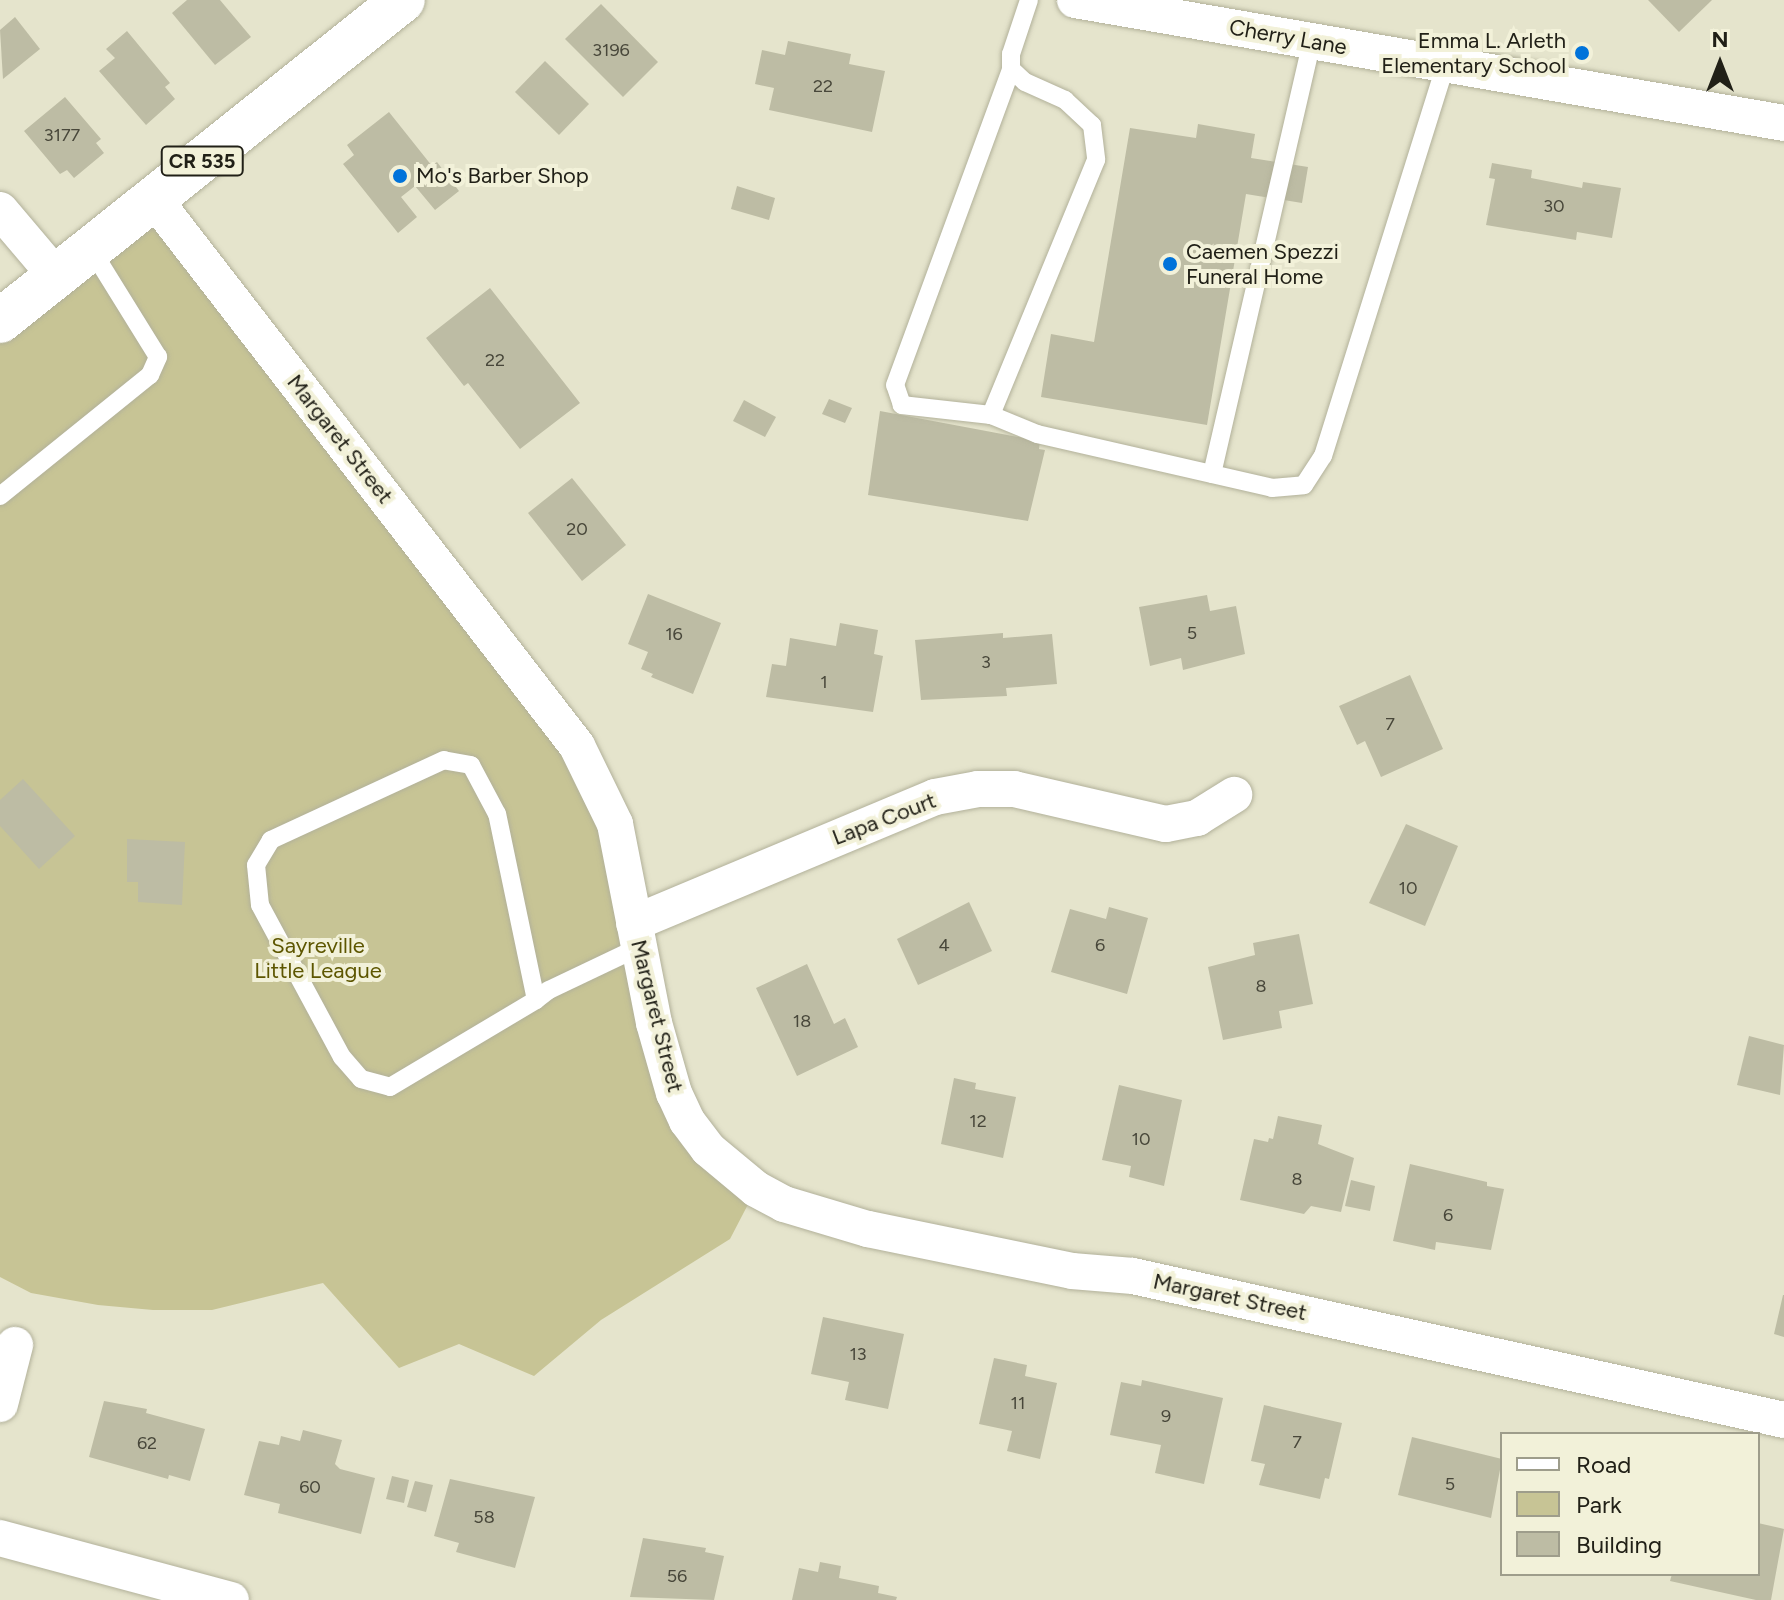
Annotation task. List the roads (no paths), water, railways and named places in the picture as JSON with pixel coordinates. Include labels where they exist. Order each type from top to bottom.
[{"type":"main road","name":"CR 535","points":[[0,321],[403,0]]},
{"type":"street","name":"Cherry Lane","points":[[1075,0],[1784,123]]},
{"type":"street","name":"Margaret Street","points":[[154,199],[577,746],[615,824],[661,1049],[674,1093],[687,1121],[708,1149],[731,1170],[784,1204],[868,1229],[1054,1268],[1133,1276],[1784,1420]]},
{"type":"street","points":[[0,210],[56,276]]},
{"type":"street","name":"Lapa Court","points":[[637,935],[935,797],[978,789],[1014,789],[1166,824],[1197,818],[1234,795]]},
{"type":"street","points":[[0,1404],[15,1345]]},
{"type":"street","points":[[0,1538],[231,1600]]},
{"type":"lane","points":[[1029,0],[1011,54],[1011,69],[895,385],[902,405],[991,415],[1037,434],[1272,488],[1304,485],[1323,456],[1446,64]]},
{"type":"lane","points":[[1212,474],[1312,41]]},
{"type":"lane","points":[[991,415],[1096,160],[1092,125],[1065,100],[1025,82],[1011,69]]},
{"type":"lane","points":[[0,496],[150,375],[158,357],[91,249]]},
{"type":"lane","points":[[536,1000],[497,814],[471,765],[444,760],[271,840],[256,865],[260,905],[342,1057],[361,1079],[390,1087],[536,1000],[637,935]]},
{"type":"place","name":"Emma L. Arleth Elementary School","points":[[1582,53]]},
{"type":"place","name":"Mo's Barber Shop","points":[[400,176]]},
{"type":"place","name":"Caemen Spezzi Funeral Home","points":[[1170,264]]},
{"type":"park label","name":"Sayreville Little League","points":[[318,958]]}]
